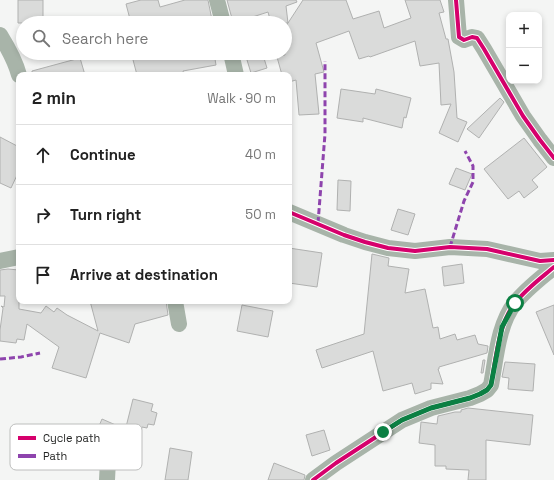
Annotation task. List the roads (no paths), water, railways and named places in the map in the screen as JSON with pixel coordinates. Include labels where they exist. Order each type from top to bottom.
[{"type":"street","points":[[217,0],[221,16]]},
{"type":"street","points":[[456,0],[460,37],[464,40],[477,38],[523,116],[554,158]]},
{"type":"street","points":[[0,35],[15,61],[18,72]]},
{"type":"street","points":[[232,60],[235,72]]},
{"type":"street","points":[[292,213],[344,235],[388,248],[415,251],[450,247],[487,249],[540,261],[554,260]]},
{"type":"street","points":[[0,261],[16,258]]},
{"type":"street","points":[[313,480],[336,463],[402,420],[431,408],[470,398],[487,390],[491,385],[502,327],[507,317],[515,303],[554,267]]},
{"type":"street","points":[[176,304],[179,324]]},
{"type":"street","points":[[107,480],[108,470]]}]
